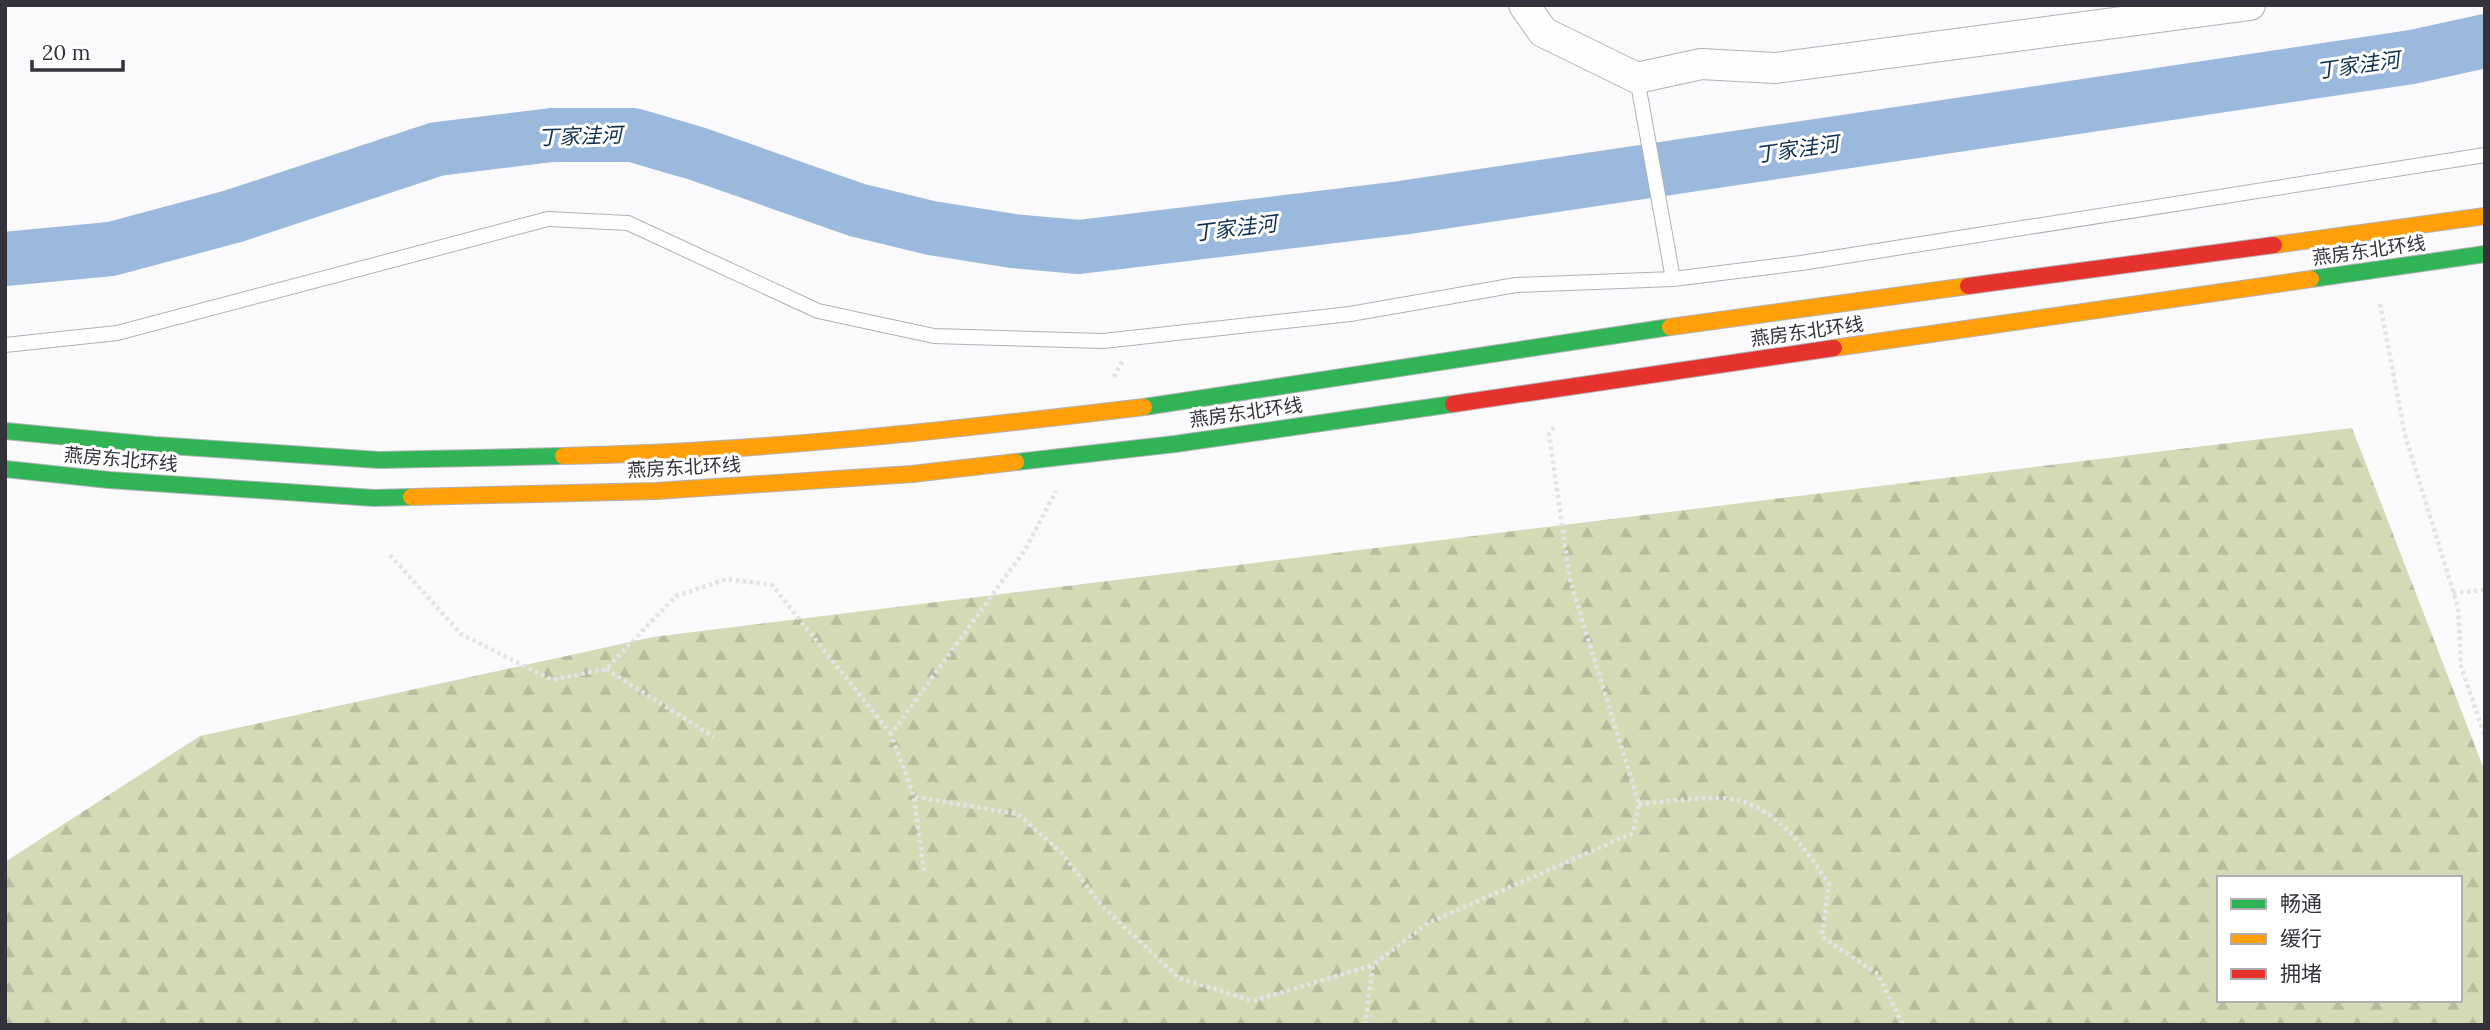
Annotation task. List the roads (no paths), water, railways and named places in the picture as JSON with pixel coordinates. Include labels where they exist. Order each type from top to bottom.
[{"type":"main road","name":"燕房东北环线","points":[[5,431],[155,445],[379,460],[619,454],[889,437],[1161,405],[1661,328],[2485,216]]},
{"type":"main road","name":"燕房东北环线","points":[[5,469],[109,480],[374,498],[656,491],[912,474],[1188,442],[2485,254]]},
{"type":"street","points":[[1524,5],[1543,32],[1637,78],[1700,64],[1775,68],[2250,5]]},
{"type":"lane","points":[[1637,78],[1673,279]]},
{"type":"lane","points":[[5,345],[117,333],[548,219],[628,223],[818,311],[933,336],[1103,341],[1350,314],[1517,285],[1673,279],[1801,263],[2485,155]]},
{"type":"waterway","name":"丁家洼河","points":[[5,259],[111,249],[234,216],[437,149],[552,135],[633,135],[698,154],[857,210],[931,228],[1013,241],[1079,247],[1401,208],[2412,57],[2485,41]]}]
